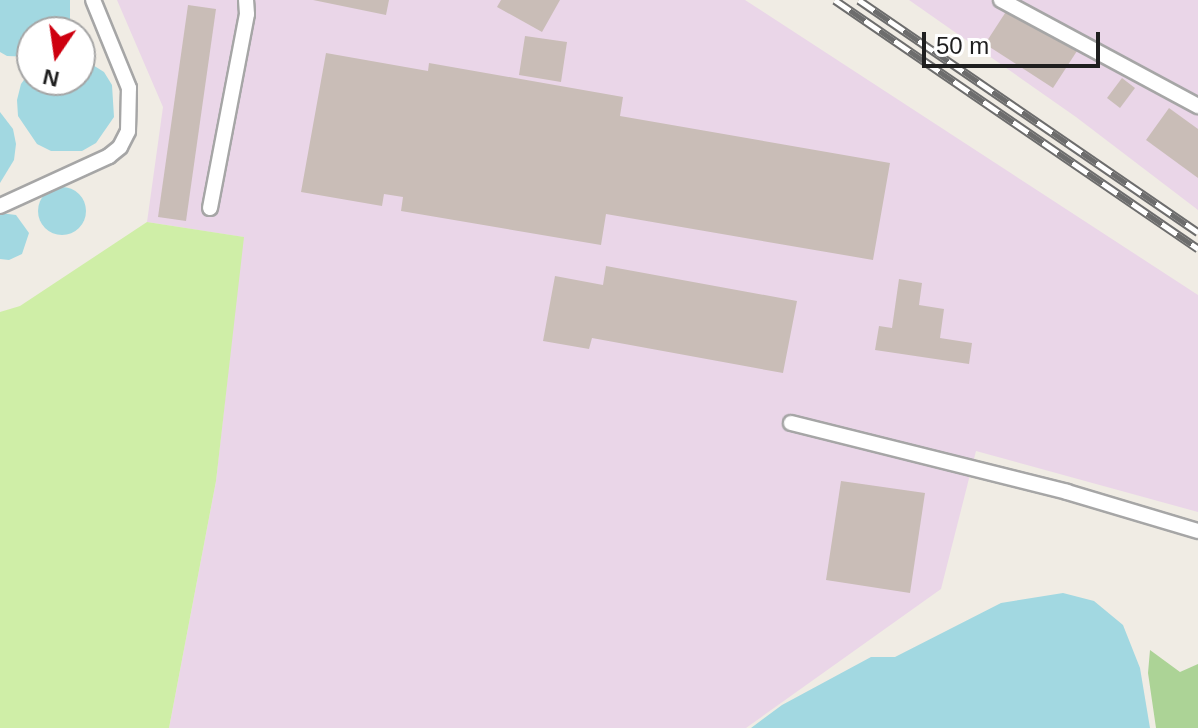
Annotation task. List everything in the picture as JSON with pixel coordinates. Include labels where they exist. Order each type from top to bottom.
[{"type":"lane","points":[[0,206],[109,156],[120,147],[128,131],[129,88],[93,0]]},
{"type":"lane","points":[[210,208],[247,14],[246,0]]},
{"type":"lane","points":[[1001,0],[1198,106]]},
{"type":"lane","points":[[791,423],[1067,492],[1198,531]]},
{"type":"shaded area","points":[[117,0],[745,0],[1198,295],[1198,512],[976,451],[941,589],[746,728],[169,728],[216,481],[243,237],[147,222],[163,107]]},
{"type":"shaded area","points":[[909,0],[1198,0],[1198,210],[1076,117]]},
{"type":"green space","points":[[147,222],[244,237],[216,481],[169,728],[0,728],[0,312],[20,306]]},
{"type":"green space","points":[[1150,650],[1180,672],[1198,664],[1198,728],[1156,728],[1148,673]]},
{"type":"water","points":[[0,0],[70,0],[70,16],[16,16],[16,56],[0,52]]},
{"type":"water","points":[[96,67],[104,72],[112,85],[114,117],[96,143],[82,151],[51,151],[37,144],[18,116],[18,96],[96,96]]},
{"type":"water","points":[[0,112],[13,129],[16,144],[14,160],[0,183]]},
{"type":"water","points":[[62,187],[79,194],[86,211],[79,228],[62,235],[45,228],[38,211],[45,194]]},
{"type":"water","points":[[0,213],[16,215],[29,233],[22,254],[9,260],[0,259]]},
{"type":"water","points":[[1063,593],[1094,601],[1123,625],[1140,668],[1150,728],[751,728],[782,705],[871,657],[895,657],[1001,603]]},
{"type":"building","points":[[313,0],[389,0],[386,15]]},
{"type":"building","points":[[501,0],[560,0],[542,32],[497,7]]},
{"type":"building","points":[[188,5],[216,9],[186,221],[158,217]]},
{"type":"building","points":[[1009,7],[1077,51],[1053,88],[985,44]]},
{"type":"building","points":[[525,36],[567,42],[561,82],[519,75]]},
{"type":"building","points":[[326,53],[428,71],[429,63],[623,97],[620,116],[890,163],[873,260],[606,214],[601,245],[401,211],[403,197],[384,194],[382,206],[301,192]]},
{"type":"building","points":[[1122,78],[1135,88],[1120,108],[1107,98]]},
{"type":"building","points":[[1169,108],[1198,129],[1198,178],[1146,140]]},
{"type":"building","points":[[606,266],[797,301],[783,373],[592,338],[589,349],[543,341],[555,276],[603,285]]},
{"type":"building","points":[[899,279],[922,283],[919,305],[944,309],[940,338],[972,343],[969,364],[875,350],[879,326],[892,328]]},
{"type":"building","points":[[841,481],[925,493],[910,593],[826,580]]},
{"type":"railway","points":[[835,0],[1198,249]]},
{"type":"railway","points":[[859,0],[1198,232]]}]
